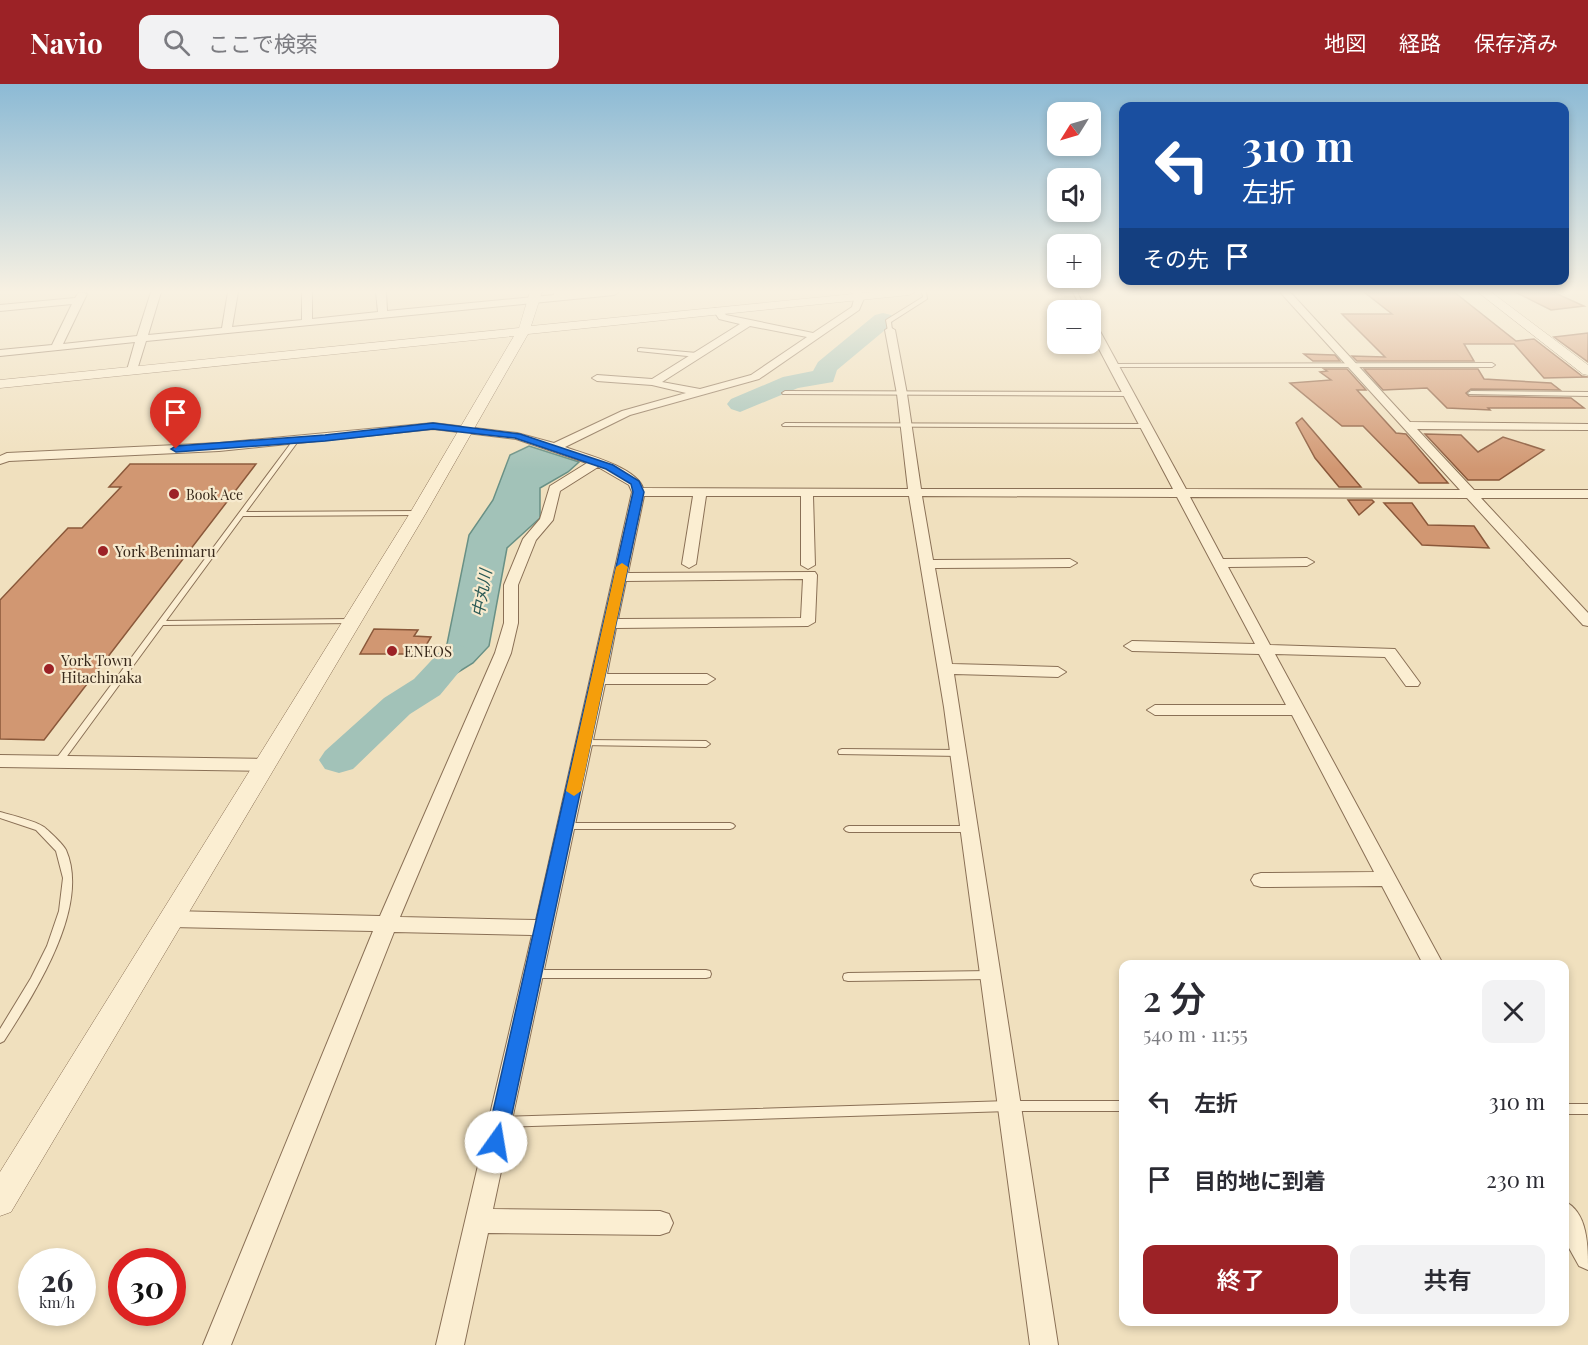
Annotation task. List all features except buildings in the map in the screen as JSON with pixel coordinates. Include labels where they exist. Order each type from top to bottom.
[{"type":"street","points":[[0,353],[20,351]]},
{"type":"street","points":[[132,370],[138,351]]},
{"type":"street","points":[[0,384],[320,351]]},
{"type":"street","points":[[0,1201],[353,621],[512,351]]},
{"type":"street","points":[[654,382],[703,351]]},
{"type":"street","points":[[555,447],[626,414],[755,378],[794,351]]},
{"type":"street","points":[[894,351],[907,424],[915,493],[959,753],[1044,1345]]},
{"type":"street","points":[[1106,351],[1431,960]]},
{"type":"street","points":[[1337,351],[1588,622]]},
{"type":"street","points":[[1561,351],[1588,371]]},
{"type":"street","points":[[597,378],[654,382],[663,387],[703,392]]},
{"type":"street","points":[[1406,425],[1588,427]]},
{"type":"street","points":[[2,458],[219,447],[433,426],[517,436],[610,467],[635,483],[638,492],[610,624],[450,1345]]},
{"type":"street","points":[[217,1345],[387,923],[503,653],[511,623],[511,585],[530,539],[546,520],[554,489],[597,462]]},
{"type":"street","points":[[638,492],[1588,494]]},
{"type":"street","points":[[689,564],[700,492]]},
{"type":"street","points":[[807,492],[808,565]]},
{"type":"street","points":[[1219,563],[1307,562]]},
{"type":"street","points":[[927,564],[1070,563]]},
{"type":"street","points":[[610,624],[808,622],[810,575],[620,577]]},
{"type":"street","points":[[1132,646],[1390,652],[1412,683]]},
{"type":"street","points":[[945,669],[1058,672]]},
{"type":"street","points":[[598,679],[707,679]]},
{"type":"street","points":[[1155,710],[1297,710]]},
{"type":"street","points":[[0,761],[266,765]]},
{"type":"street","points":[[1261,879],[1387,879]]},
{"type":"street","points":[[171,919],[544,928]]},
{"type":"street","points":[[478,1221],[660,1222]]},
{"type":"street","points":[[1569,1221],[1588,1257]]},
{"type":"lane","points":[[649,351],[696,355]]},
{"type":"lane","points":[[1114,366],[1492,365]]},
{"type":"lane","points":[[785,393],[1129,394]]},
{"type":"lane","points":[[1471,393],[1588,394]]},
{"type":"lane","points":[[785,425],[1146,426]]},
{"type":"lane","points":[[59,761],[296,440]]},
{"type":"lane","points":[[242,514],[418,513]]},
{"type":"lane","points":[[162,623],[353,621]]},
{"type":"lane","points":[[584,743],[706,744]]},
{"type":"lane","points":[[842,752],[959,753]]},
{"type":"lane","points":[[0,815],[15,817],[39,829],[56,842],[66,861],[69,891],[56,941],[0,1038]]},
{"type":"lane","points":[[566,826],[730,826]]},
{"type":"lane","points":[[849,829],[970,829]]},
{"type":"lane","points":[[534,974],[706,974]]},
{"type":"lane","points":[[848,977],[990,975]]},
{"type":"lane","points":[[501,1122],[1009,1106],[1119,1107]]},
{"type":"lane","points":[[1569,1109],[1588,1109]]},
{"type":"water","points":[[529,446],[579,462],[568,472],[540,488],[540,518],[507,548],[489,646],[473,663],[444,681],[419,692],[446,649],[469,535],[493,500],[510,455]]},
{"type":"waterway","name":"中丸川","points":[[740,404],[792,382],[824,377],[826,367],[847,351]]},
{"type":"waterway","name":"中丸川","points":[[339,760],[397,706],[427,687],[455,655]]},
{"type":"slow traffic","points":[[574,791],[622,567]]},
{"type":"place","name":"Book Ace","points":[[174,494]]},
{"type":"place","name":"York Benimaru","points":[[103,551]]},
{"type":"place","name":"ENEOS","points":[[392,651]]},
{"type":"place","name":"York Town Hitachinaka","points":[[49,669]]},
{"type":"route","points":[[176,449],[325,438],[433,426],[517,436],[610,467],[635,483],[638,492],[496,1142]]}]
